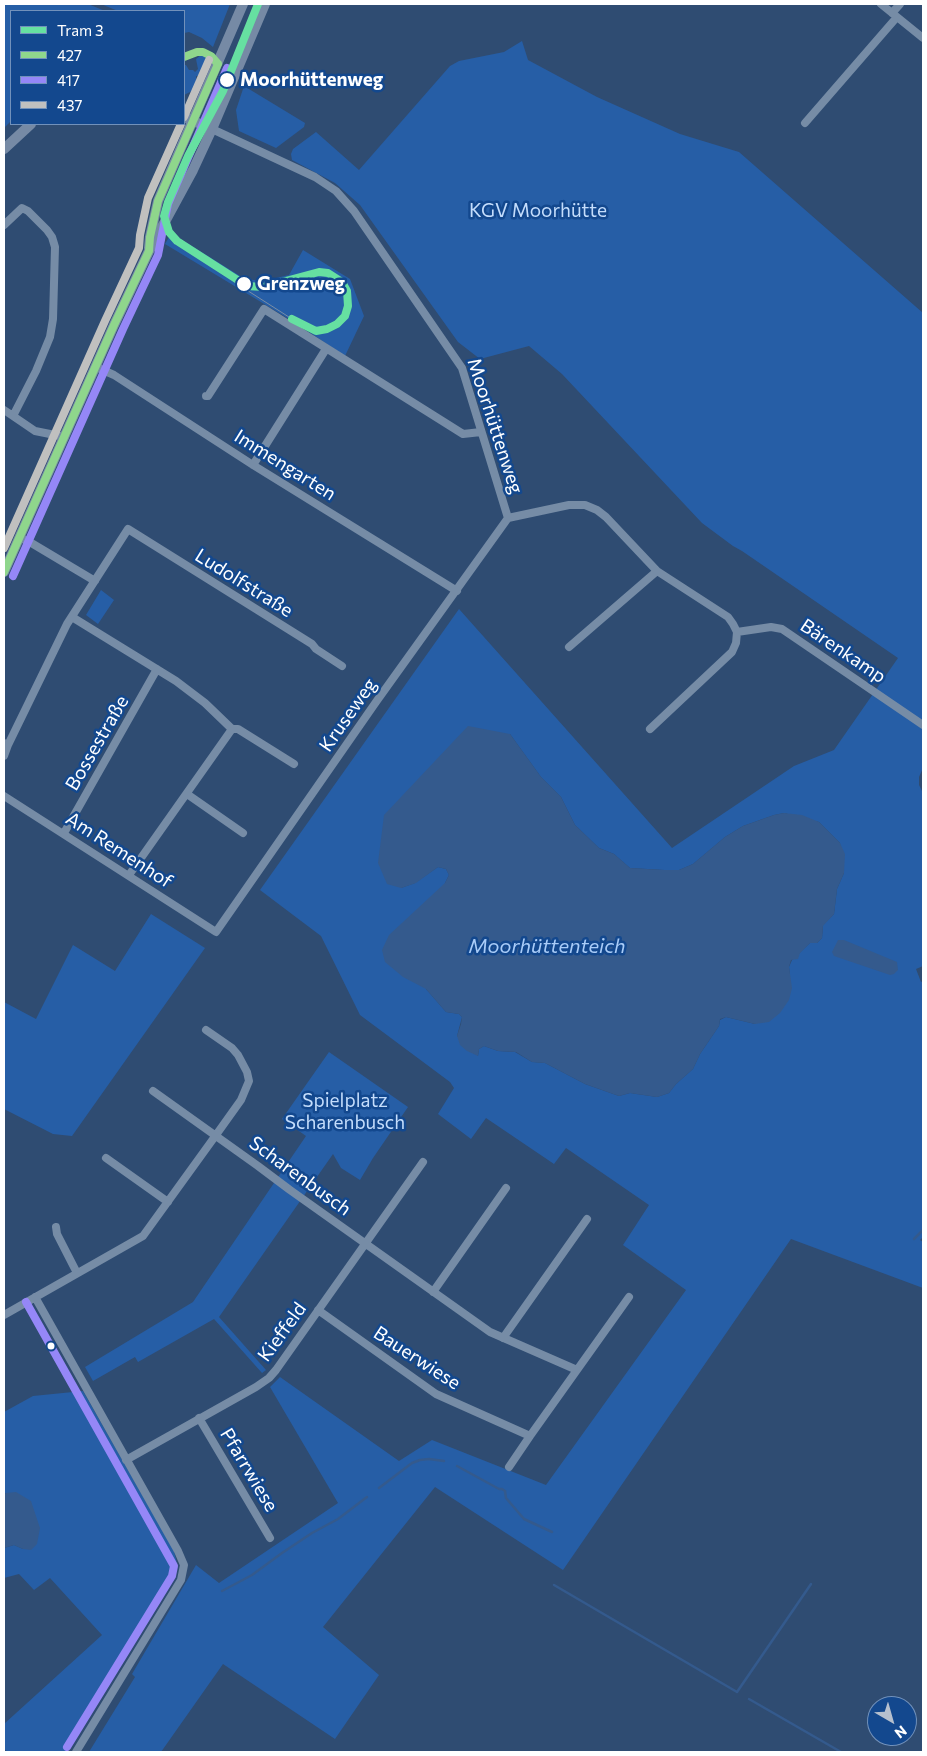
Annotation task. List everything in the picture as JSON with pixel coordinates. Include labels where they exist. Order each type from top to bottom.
[{"type":"main road","points":[[4,572],[149,251],[158,201],[188,119],[243,4]]},
{"type":"main road","points":[[152,238],[193,170],[265,4]]},
{"type":"main road","points":[[188,119],[212,129]]},
{"type":"main road","points":[[4,150],[29,125]]},
{"type":"street","points":[[881,4],[923,38]]},
{"type":"street","points":[[805,123],[894,15],[900,4]]},
{"type":"street","name":"Moorhüttenweg","points":[[212,129],[304,171],[331,187],[347,202],[462,368],[480,432],[508,518]]},
{"type":"street","points":[[4,224],[22,208],[28,210],[47,230],[52,237],[55,247],[53,320],[50,337],[36,371],[13,416]]},
{"type":"street","points":[[206,396],[208,396],[264,309],[463,434],[480,432]]},
{"type":"street","points":[[253,464],[326,349]]},
{"type":"street","name":"Immengarten","points":[[96,367],[114,375],[457,591]]},
{"type":"street","points":[[4,410],[36,431],[65,437]]},
{"type":"street","points":[[508,518],[569,504],[585,505],[597,510],[606,517],[657,571],[728,617],[733,624],[736,632],[736,643],[732,652],[650,729]]},
{"type":"street","name":"Kruseweg","points":[[216,932],[508,518]]},
{"type":"street","name":"Ludolfstraße","points":[[96,580],[128,529],[312,644],[316,649],[342,666]]},
{"type":"street","points":[[4,756],[6,744],[72,616],[96,580],[28,541],[19,538]]},
{"type":"street","points":[[569,647],[657,571]]},
{"type":"street","points":[[72,616],[176,681],[205,703],[232,729],[238,729],[294,764]]},
{"type":"street","name":"Bärenkamp","points":[[736,632],[771,627],[782,629],[923,725]]},
{"type":"street","name":"Bossestraße","points":[[64,833],[157,669]]},
{"type":"street","points":[[129,875],[232,729]]},
{"type":"street","points":[[187,794],[243,833]]},
{"type":"street","name":"Am Remenhof","points":[[4,796],[216,932]]},
{"type":"street","points":[[4,1315],[143,1236],[241,1100],[249,1080],[247,1072],[232,1048],[206,1030]]},
{"type":"street","name":"Scharenbusch","points":[[153,1091],[490,1332],[577,1370]]},
{"type":"street","points":[[106,1158],[168,1202]]},
{"type":"street","points":[[365,1243],[423,1162]]},
{"type":"street","points":[[433,1292],[506,1188]]},
{"type":"street","points":[[502,1338],[587,1219]]},
{"type":"street","points":[[56,1227],[57,1234],[78,1273]]},
{"type":"street","name":"Kieffeld","points":[[126,1460],[269,1378],[365,1243]]},
{"type":"street","points":[[509,1467],[629,1297]]},
{"type":"street","points":[[35,1298],[183,1560],[184,1572],[181,1580],[76,1752]]},
{"type":"street","name":"Bauerwiese","points":[[318,1310],[436,1394],[530,1436]]},
{"type":"street","name":"Pfarrwiese","points":[[199,1418],[270,1538]]},
{"type":"green space","points":[[4,4],[88,4],[103,10],[10,10],[10,122],[4,128]]},
{"type":"green space","points":[[101,4],[230,4],[213,47],[202,38],[189,32],[185,33],[185,10],[116,10]]},
{"type":"green space","name":"KGV Moorhütte","points":[[522,41],[528,60],[597,97],[680,134],[739,152],[923,313],[923,768],[919,777],[919,785],[923,793],[923,966],[916,969],[921,982],[923,981],[923,1237],[920,1240],[923,1242],[923,1288],[791,1239],[563,1570],[435,1487],[323,1627],[379,1675],[335,1739],[223,1664],[161,1752],[89,1752],[135,1677],[132,1674],[196,1565],[219,1583],[338,1503],[270,1387],[280,1377],[399,1461],[432,1440],[546,1485],[686,1290],[623,1245],[649,1205],[566,1148],[554,1164],[486,1118],[471,1139],[438,1114],[454,1088],[450,1082],[360,1015],[321,936],[260,890],[459,609],[672,848],[794,766],[834,750],[898,658],[702,523],[562,374],[529,346],[480,359],[458,342],[360,205],[335,183],[292,160],[291,154],[293,149],[316,132],[359,170],[450,66],[459,61],[504,52]],"holes":[[[510,734],[541,777],[561,797],[575,825],[599,848],[614,854],[630,868],[679,870],[693,864],[725,837],[743,826],[784,813],[819,822],[840,843],[844,873],[837,889],[834,914],[823,925],[822,938],[817,943],[810,943],[792,960],[789,967],[790,975],[755,1024],[726,1017],[720,1020],[719,1026],[700,1054],[693,1069],[669,1093],[657,1097],[630,1093],[619,1096],[585,1084],[545,1063],[532,1062],[515,1052],[498,1051],[484,1046],[479,1049],[478,1056],[457,1036],[462,1017],[459,1014],[446,1012],[426,989],[445,883],[449,875],[446,869],[438,867],[415,883],[401,888]]]},
{"type":"green space","points":[[202,54],[209,59],[200,81],[198,76],[196,76],[197,85],[192,91],[185,94],[185,65],[189,70],[195,72],[198,69],[196,59]]},
{"type":"green space","points":[[244,86],[305,123],[304,127],[276,148],[239,131],[236,110]]},
{"type":"green space","points":[[172,232],[245,279],[263,281],[289,275],[303,250],[350,279],[364,316],[345,356],[294,322],[165,244]]},
{"type":"green space","points":[[101,590],[114,600],[98,624],[86,615]]},
{"type":"green space","points":[[151,914],[205,948],[72,1136],[53,1134],[4,1109],[4,1002],[36,1019],[73,945],[115,971]]},
{"type":"green space","name":"Spielplatz Scharenbusch","points":[[329,1052],[408,1107],[360,1180],[341,1168],[333,1154],[219,1317],[266,1370],[262,1373],[214,1319],[138,1362],[135,1357],[93,1381],[85,1367],[193,1302],[306,1136],[282,1119]]},
{"type":"green space","points":[[83,1391],[174,1551],[177,1564],[169,1587],[66,1752],[8,1752],[4,1749],[4,1724],[102,1635],[50,1578],[34,1590],[19,1574],[4,1578],[4,1548],[14,1545],[23,1549],[6,1493],[4,1495],[4,1412],[33,1396]]},
{"type":"water","name":"Moorhüttenteich","points":[[468,726],[510,734],[541,777],[561,797],[575,825],[599,848],[614,854],[630,868],[679,870],[693,864],[725,837],[743,826],[774,815],[784,813],[802,815],[819,822],[840,843],[845,854],[844,873],[837,889],[834,914],[823,926],[822,938],[817,943],[810,943],[800,953],[798,959],[791,960],[789,967],[792,988],[789,1000],[780,1013],[769,1022],[755,1024],[726,1017],[720,1019],[719,1026],[700,1054],[693,1069],[669,1093],[657,1097],[630,1093],[619,1096],[585,1084],[545,1063],[532,1062],[516,1052],[498,1051],[484,1046],[479,1049],[478,1056],[460,1045],[457,1036],[462,1017],[459,1014],[446,1012],[426,989],[403,977],[385,962],[382,950],[389,935],[445,883],[449,875],[446,869],[438,867],[416,883],[401,888],[387,884],[378,863],[384,815]]},
{"type":"water","points":[[838,940],[844,940],[897,962],[898,970],[890,975],[834,956],[832,952]]},
{"type":"water","points":[[16,1492],[31,1501],[40,1528],[37,1544],[31,1550],[14,1545],[4,1548],[4,1495]]},
{"type":"waterway","points":[[914,1239],[923,1230]]},
{"type":"waterway","points":[[379,1488],[412,1463],[429,1459],[444,1461]]},
{"type":"waterway","points":[[457,1466],[505,1491],[506,1498],[524,1519],[552,1532]]},
{"type":"waterway","points":[[222,1591],[252,1575],[312,1533],[338,1519],[367,1497]]},
{"type":"waterway","points":[[554,1585],[737,1692],[811,1584]]},
{"type":"waterway","points":[[749,1699],[841,1752]]},
{"type":"tram line","name":"3","points":[[258,4],[223,91],[188,156],[164,216],[169,232],[177,241],[247,286],[263,287],[319,272],[328,273],[342,282],[347,291],[348,306],[345,316],[337,324],[327,329],[316,331],[292,319]]},
{"type":"tram line","points":[[242,287],[292,319]]},
{"type":"transit line","name":"427","points":[[185,57],[203,52],[211,56],[218,64]]},
{"type":"transit line","name":"437","points":[[185,115],[209,60]]},
{"type":"transit line","name":"427","points":[[4,572],[149,251],[158,201],[218,64]]},
{"type":"transit line","name":"417","points":[[13,576],[158,255],[168,204],[227,68]]},
{"type":"transit line","name":"437","points":[[4,548],[139,248],[148,198],[181,125]]},
{"type":"transit line","name":"417","points":[[26,1302],[174,1566],[172,1576],[67,1747]]},
{"type":"place","name":"Moorhüttenweg","points":[[227,80]]},
{"type":"place","name":"Grenzweg","points":[[244,284]]}]
